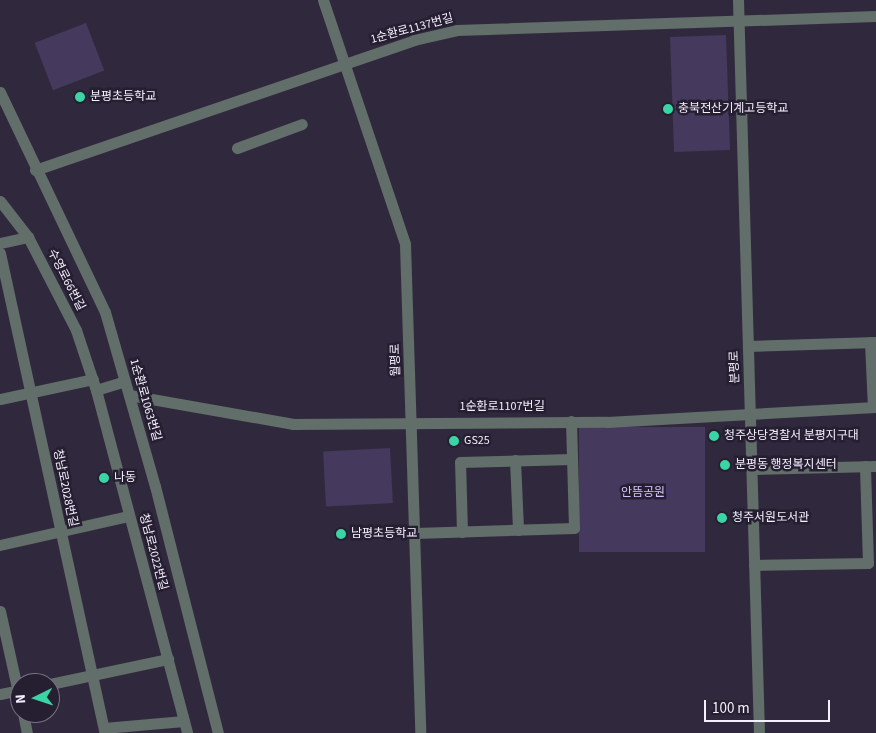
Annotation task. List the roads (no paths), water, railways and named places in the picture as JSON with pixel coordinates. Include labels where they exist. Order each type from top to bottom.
[{"type":"street","name":"월평로","points":[[323,0],[404,244],[415,534],[420,733]]},
{"type":"street","name":"분평로","points":[[738,0],[759,733]]},
{"type":"street","name":"1순환로1137번길","points":[[34,170],[344,64],[457,30],[876,16]]},
{"type":"street","name":"1순환로1063번길","points":[[0,92],[34,170],[105,312],[129,395],[218,733]]},
{"type":"street","points":[[237,148],[302,124]]},
{"type":"street","name":"수영로66번길","points":[[0,201],[28,237],[76,330],[94,384]]},
{"type":"street","points":[[0,243],[28,237]]},
{"type":"street","name":"청남로2028번길","points":[[0,253],[105,731],[184,721]]},
{"type":"street","points":[[748,346],[873,342],[874,407]]},
{"type":"street","points":[[0,399],[30,393],[125,381]]},
{"type":"street","name":"청남로2022번길","points":[[94,384],[187,733]]},
{"type":"street","name":"1순환로1107번길","points":[[129,395],[292,424],[411,421],[571,421],[750,416],[874,407]]},
{"type":"street","points":[[415,534],[574,528],[571,421]]},
{"type":"street","points":[[462,532],[460,462],[572,459]]},
{"type":"street","points":[[516,460],[518,530]]},
{"type":"street","points":[[751,469],[871,466],[868,562],[754,565]]},
{"type":"street","points":[[0,545],[129,516]]},
{"type":"street","points":[[0,611],[14,673]]},
{"type":"street","points":[[60,682],[168,659]]},
{"type":"place","name":"분평초등학교","points":[[80,97]]},
{"type":"place","name":"충북전산기계고등학교","points":[[668,109]]},
{"type":"place","name":"청주상당경찰서 분평지구대","points":[[714,436]]},
{"type":"place","name":"GS25","points":[[454,441]]},
{"type":"place","name":"분평동 행정복지센터","points":[[725,465]]},
{"type":"place","name":"나동","points":[[104,478]]},
{"type":"place","name":"청주서원도서관","points":[[722,518]]},
{"type":"place","name":"남평초등학교","points":[[341,534]]},
{"type":"park label","name":"안뜸공원","points":[[643,493]]}]
